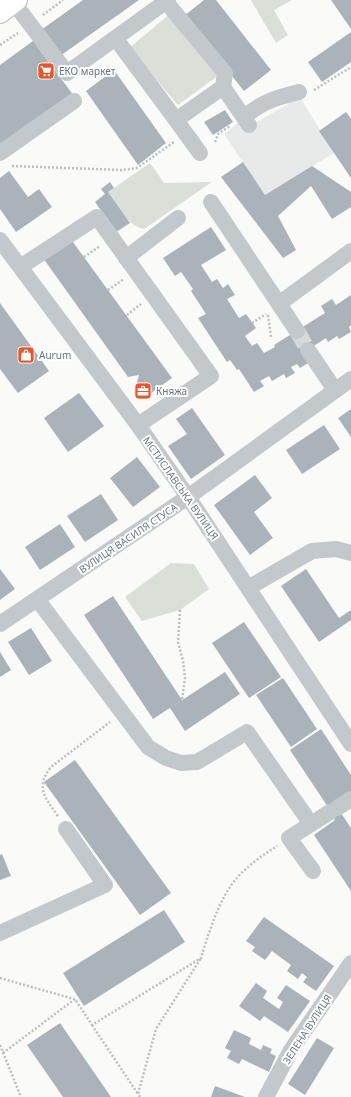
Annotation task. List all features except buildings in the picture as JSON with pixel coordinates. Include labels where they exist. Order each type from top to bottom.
[{"type":"street","points":[[10,5],[67,72],[116,39],[167,1],[225,73],[223,87],[247,121],[260,104],[278,97],[299,92]]},
{"type":"street","points":[[116,39],[200,154]]},
{"type":"street","points":[[176,120],[223,87]]},
{"type":"street","points":[[0,153],[74,101]]},
{"type":"street","points":[[211,202],[274,308],[297,331]]},
{"type":"street","points":[[20,267],[97,217],[211,376],[138,425]]},
{"type":"street","points":[[126,258],[178,218]]},
{"type":"street","name":"МСТИСЛАВСЬКА ВУЛИЦЯ","points":[[0,240],[138,425],[188,497],[351,744]]},
{"type":"street","points":[[274,308],[351,251]]},
{"type":"street","points":[[308,350],[335,390]]},
{"type":"street","name":"ВУЛИЦЯ ВАСИЛЯ СТУСА","points":[[0,624],[188,497],[351,379]]},
{"type":"street","points":[[248,588],[312,551],[336,549],[351,552]]},
{"type":"street","points":[[37,599],[148,747],[166,758],[182,763],[197,762],[247,732],[311,824]]},
{"type":"street","points":[[313,871],[289,838],[351,799]]},
{"type":"street","points":[[0,933],[105,885],[66,828]]},
{"type":"street","name":"ЗЕЛЕНА ВУЛИЦЯ","points":[[266,1097],[291,1050],[351,963]]},
{"type":"path","points":[[299,92],[317,90],[351,67]]},
{"type":"path","points":[[215,142],[218,134],[247,121]]},
{"type":"path","points":[[7,168],[13,165],[122,170],[137,168],[186,134]]},
{"type":"path","points":[[252,323],[274,308]]},
{"type":"path","points":[[180,610],[178,642],[184,661],[185,678],[182,700]]},
{"type":"path","points":[[66,828],[47,800],[42,787],[44,775],[51,767],[123,713]]},
{"type":"path","points":[[139,1096],[156,1029],[201,958],[211,927],[236,879],[262,856],[289,838]]},
{"type":"path","points":[[92,1025],[201,958]]},
{"type":"path","points":[[0,978],[75,999],[139,1096]]},
{"type":"path","points":[[3,1053],[75,999]]},
{"type":"path","points":[[0,1045],[21,1097]]},
{"type":"shaded area","points":[[251,0],[292,0],[274,10],[288,35],[276,43]]},
{"type":"shaded area","points":[[171,13],[219,75],[178,105],[129,48]]},
{"type":"shaded area","points":[[300,97],[334,153],[265,195],[224,134],[238,123],[243,130]]},
{"type":"shaded area","points":[[150,163],[164,183],[212,182],[144,229],[133,224],[128,219],[119,209],[108,192]]},
{"type":"shaded area","points":[[171,563],[194,564],[209,589],[180,610],[142,621],[125,597]]},
{"type":"tunnel","points":[[297,331],[308,350]]},
{"type":"place","name":"ЕКО маркет","points":[[46,71]]},
{"type":"place","name":"Aurum","points":[[26,355]]},
{"type":"place","name":"Княжа","points":[[143,391]]}]
